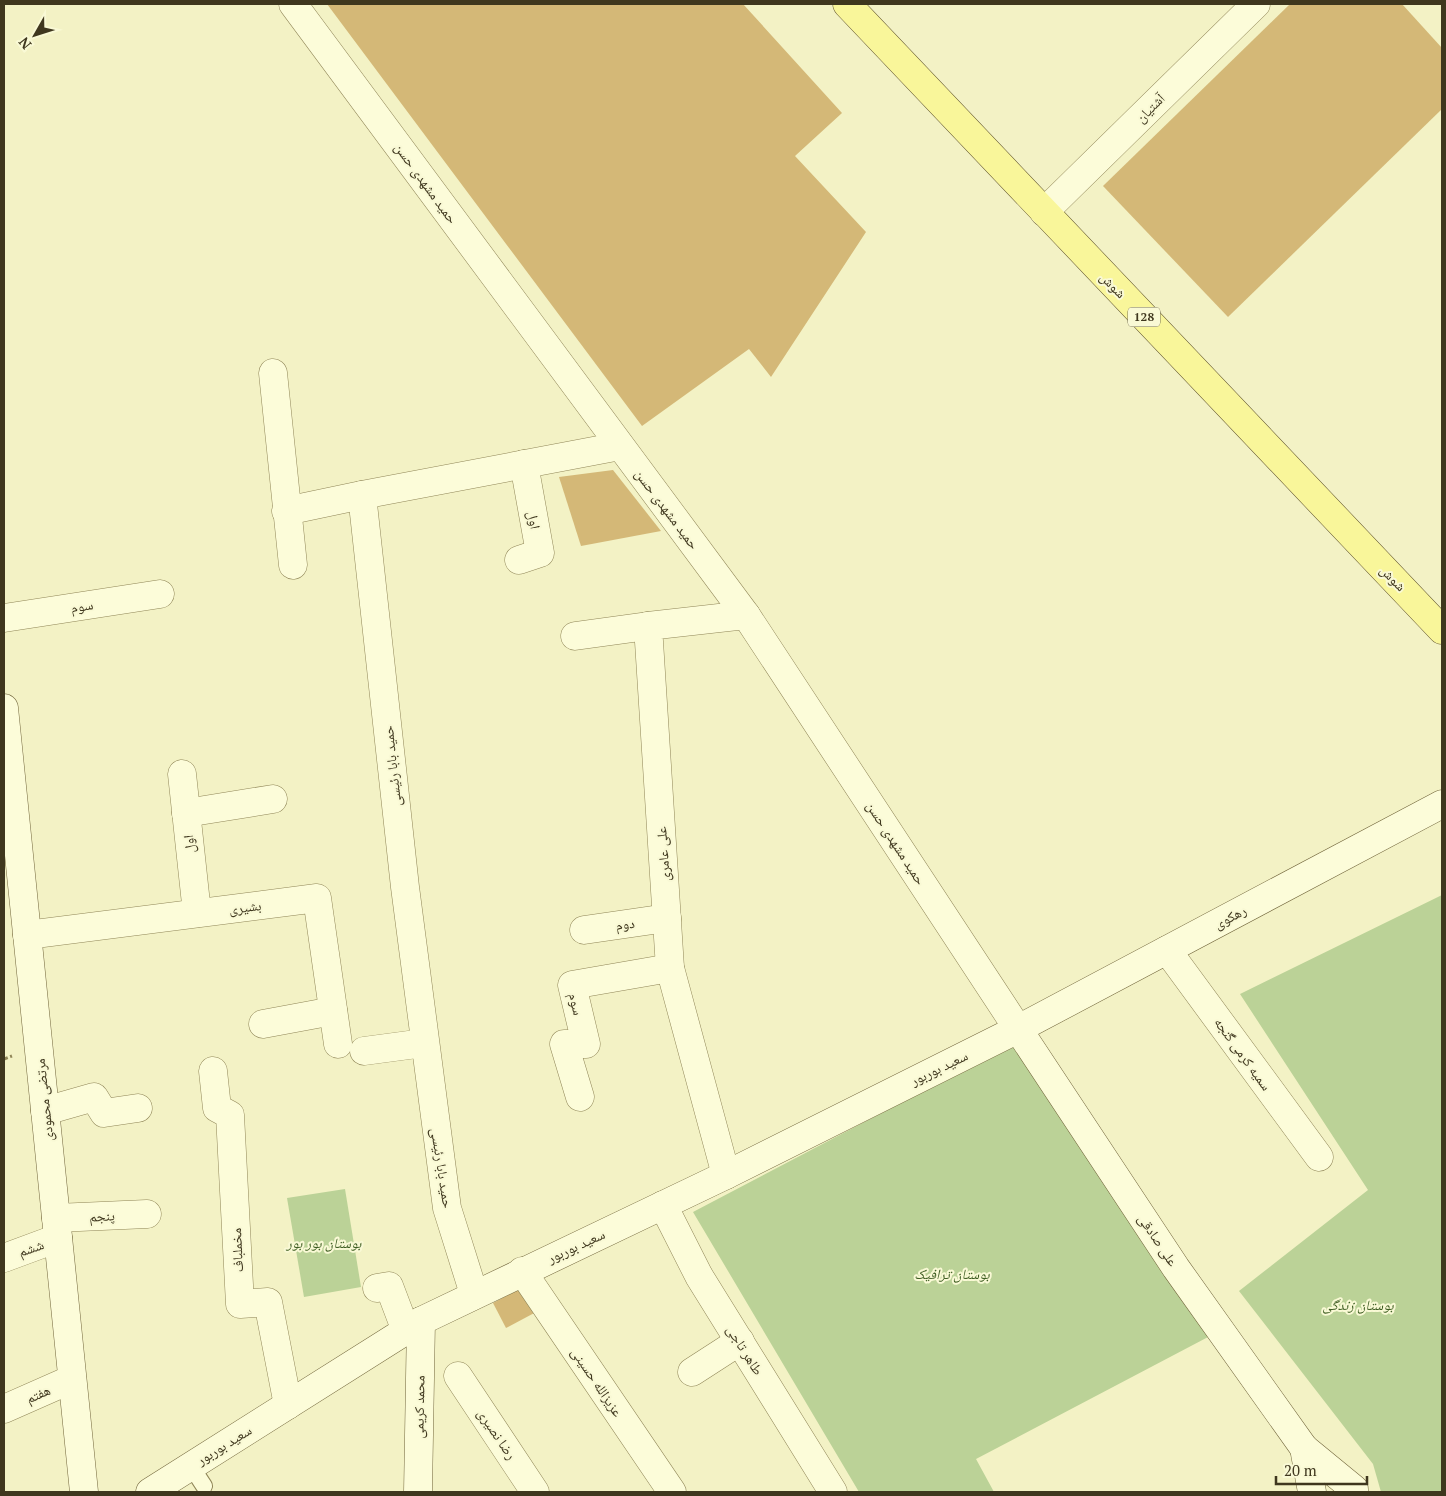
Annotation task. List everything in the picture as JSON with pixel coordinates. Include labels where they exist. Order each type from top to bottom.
[{"type":"main road","name":"شوش","points":[[847,4],[1442,630]]},
{"type":"street","name":"حمید مشهدی حسن","points":[[293,4],[746,615],[1018,1029]]},
{"type":"street","name":"آشتیان","points":[[1044,212],[1256,4]]},
{"type":"street","points":[[273,373],[293,565]]},
{"type":"street","points":[[286,511],[362,494],[620,446]]},
{"type":"street","name":"اول","points":[[519,560],[540,553],[524,464]]},
{"type":"street","name":"حمید بابا رئیسی","points":[[362,494],[424,1043],[448,1208],[474,1294]]},
{"type":"street","name":"سوم","points":[[4,618],[160,594]]},
{"type":"street","points":[[575,636],[746,615]]},
{"type":"street","name":"علی عامری","points":[[648,626],[670,968],[726,1175]]},
{"type":"street","name":"مرتضی محمودی","points":[[4,708],[84,1492]]},
{"type":"street","name":"اول","points":[[182,774],[197,913]]},
{"type":"street","points":[[186,813],[273,799]]},
{"type":"street","name":"رهکوی","points":[[1018,1029],[1442,804]]},
{"type":"street","name":"بشیری","points":[[27,934],[317,898],[338,1044]]},
{"type":"street","name":"دوم","points":[[584,930],[667,918]]},
{"type":"street","name":"سمیه کرمی گنجه","points":[[1167,950],[1319,1157]]},
{"type":"street","name":"سوم","points":[[580,1097],[564,1044],[586,1044],[572,985],[670,968]]},
{"type":"street","points":[[263,1024],[333,1011]]},
{"type":"street","name":"سعید بوربور","points":[[150,1492],[198,1476],[288,1405],[414,1326],[474,1294],[726,1175],[1018,1029]]},
{"type":"street","name":"علی صادقی","points":[[1018,1029],[1176,1268],[1304,1448],[1354,1489],[1354,1492]]},
{"type":"street","points":[[364,1051],[424,1043]]},
{"type":"street","name":"مخملباف","points":[[213,1071],[217,1108],[230,1116],[240,1304],[268,1302],[288,1405]]},
{"type":"street","points":[[45,1111],[94,1097],[104,1113],[138,1108]]},
{"type":"street","name":"طاهر تاجی","points":[[663,1205],[699,1276],[833,1492]]},
{"type":"street","name":"پنجم","points":[[57,1228],[148,1214]]},
{"type":"street","name":"ششم","points":[[4,1258],[57,1228]]},
{"type":"street","name":"عزیزالله حسینی","points":[[522,1271],[672,1492]]},
{"type":"street","points":[[377,1288],[389,1286],[414,1326]]},
{"type":"street","name":"محمد کریمی","points":[[414,1326],[416,1491]]},
{"type":"street","points":[[692,1372],[740,1341]]},
{"type":"street","name":"رضا نصیری","points":[[458,1376],[535,1492]]},
{"type":"street","name":"هفتم","points":[[4,1409],[72,1379]]},
{"type":"street","name":"علی صادقی","points":[[1304,1448],[1312,1492]]},
{"type":"green space","name":"بوستان زندگی","points":[[1442,895],[1442,1492],[1381,1492],[1373,1464],[1239,1291],[1368,1190],[1240,994]]},
{"type":"green space","name":"بوستان ترافیک","points":[[1013,1044],[1210,1336],[976,1459],[994,1492],[859,1492],[693,1212]]},
{"type":"green space","name":"بوستان بور بور","points":[[345,1189],[361,1287],[304,1297],[287,1198]]},
{"type":"building","points":[[327,4],[743,4],[842,113],[795,156],[866,232],[771,377],[749,349],[642,426]]},
{"type":"building","points":[[1290,4],[1402,4],[1442,48],[1442,109],[1228,317],[1103,186]]},
{"type":"building","points":[[613,470],[661,531],[581,546],[559,477]]},
{"type":"building","points":[[524,1286],[538,1311],[506,1328],[493,1303]]}]
